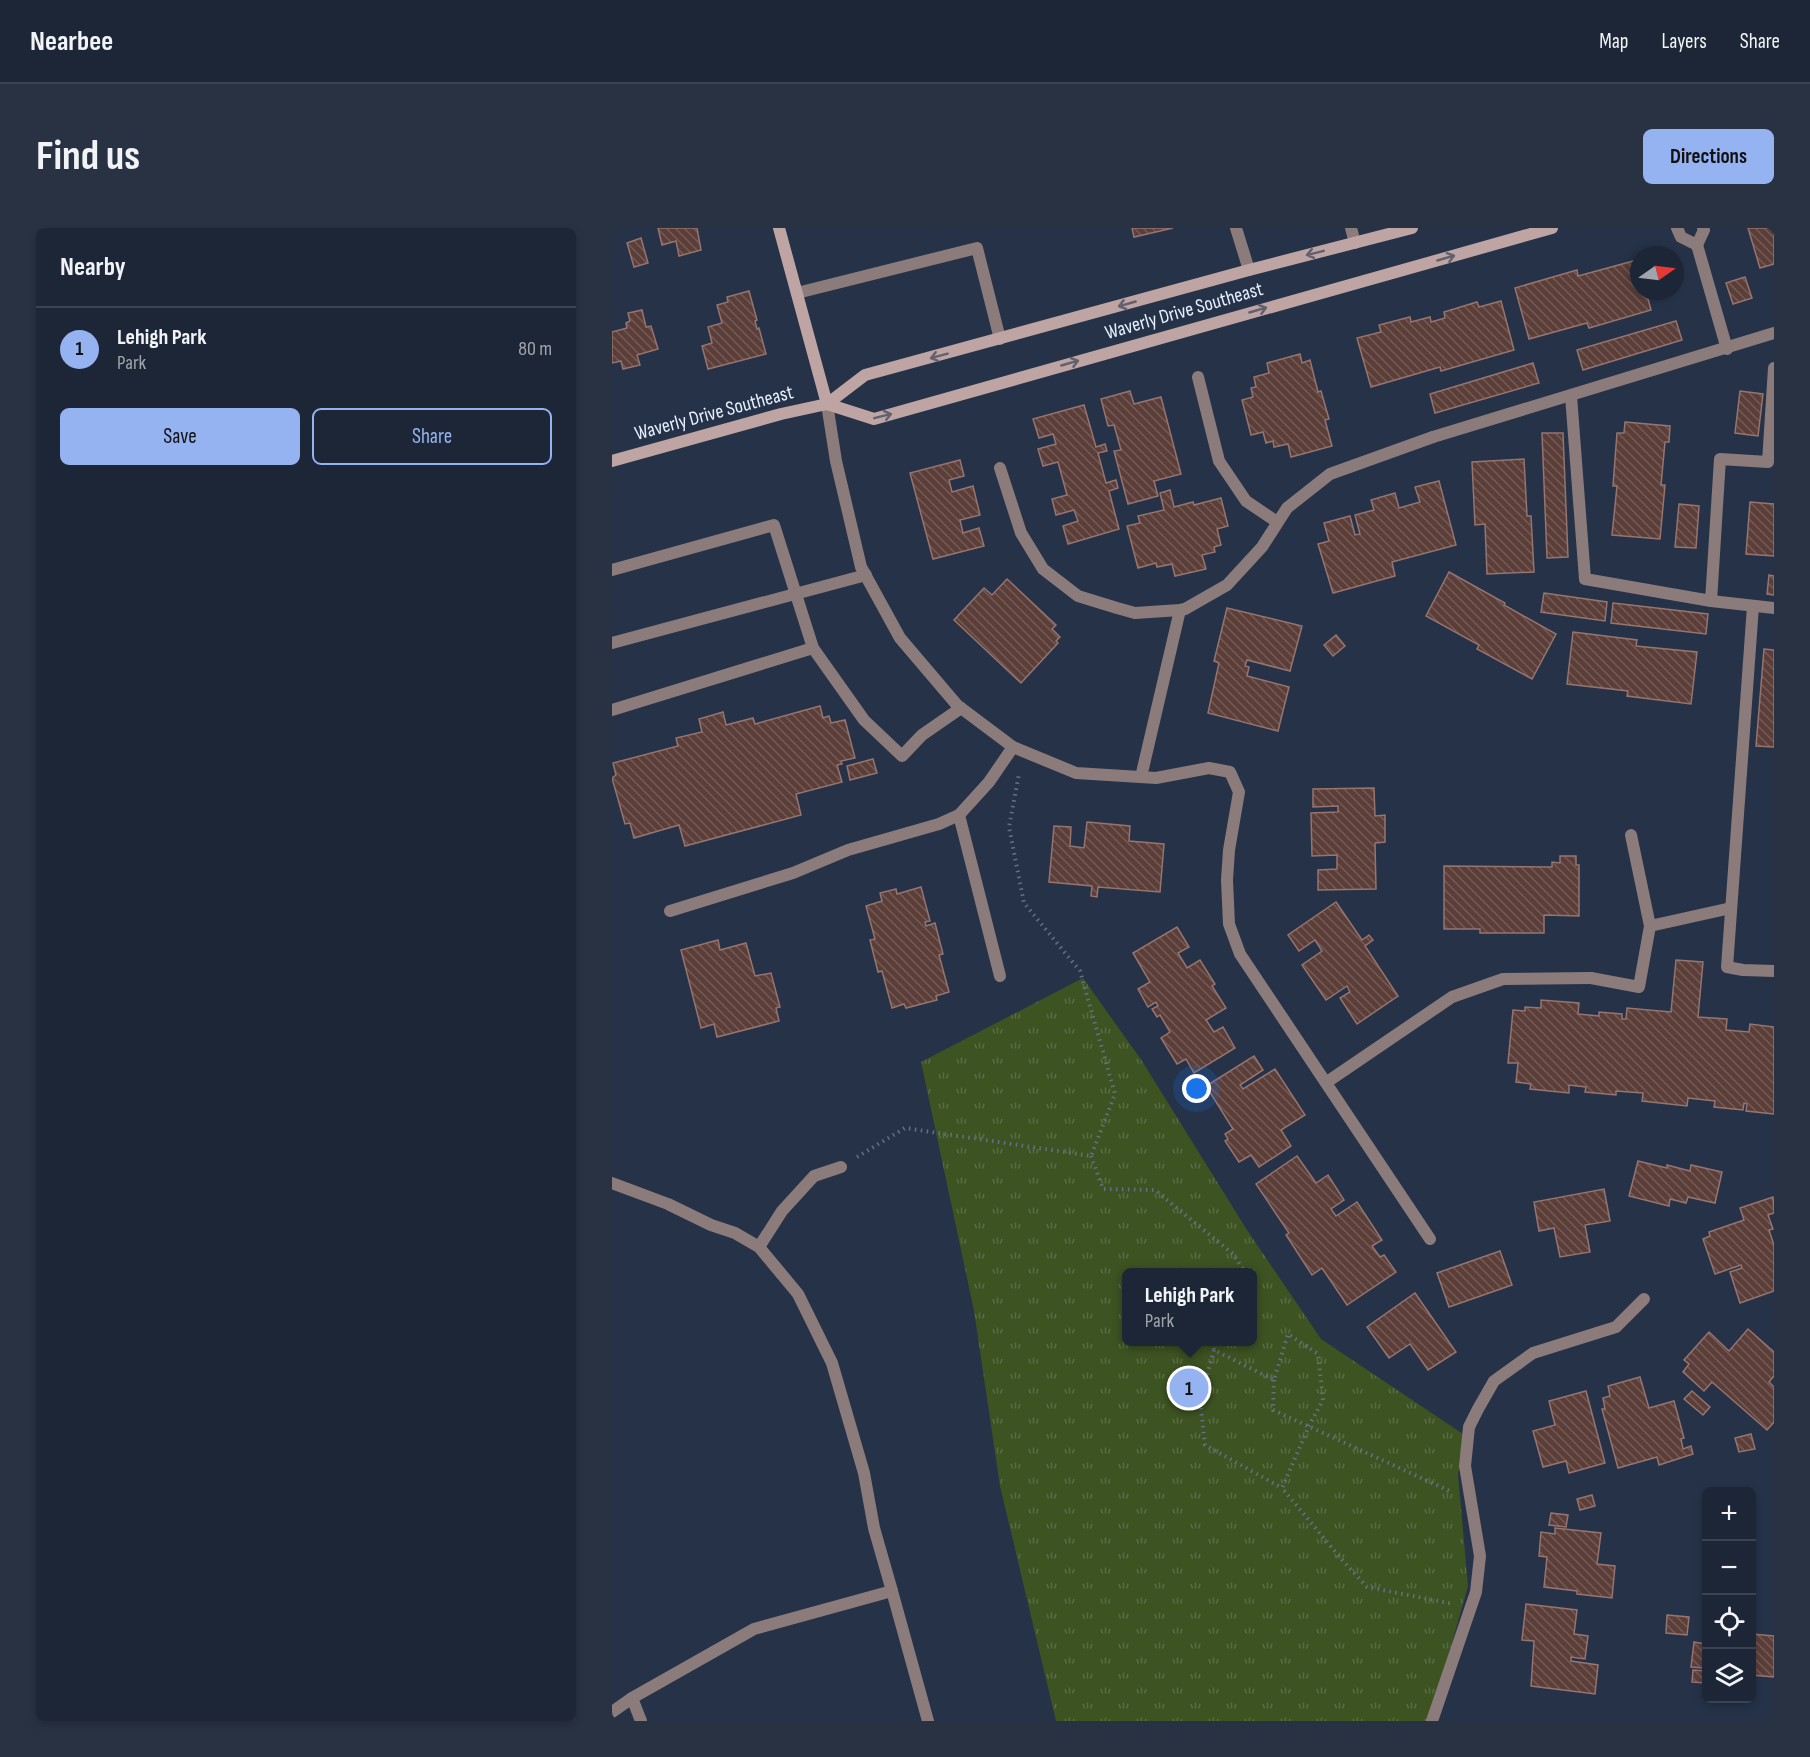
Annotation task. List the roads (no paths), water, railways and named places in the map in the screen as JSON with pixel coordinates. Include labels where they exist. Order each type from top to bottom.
[{"type":"main road","points":[[779,228],[827,404]]},
{"type":"main road","name":"Waverly Drive Southeast","points":[[612,461],[781,414],[827,404],[865,375],[1355,243],[1384,231],[1412,228]]},
{"type":"main road","name":"Waverly Drive Southeast","points":[[827,404],[874,418],[1552,228]]},
{"type":"street","points":[[1236,228],[1249,270]]},
{"type":"street","points":[[1351,228],[1355,243]]},
{"type":"street","points":[[1677,228],[1681,237],[1697,245]]},
{"type":"street","points":[[1703,228],[1697,245],[1727,349]]},
{"type":"street","points":[[797,293],[977,248],[1000,339]]},
{"type":"street","points":[[1000,468],[1021,533],[1043,569],[1078,596],[1116,608],[1135,613],[1180,610],[1227,585],[1262,547],[1287,508],[1330,474],[1433,437],[1774,333]]},
{"type":"street","points":[[1711,601],[1720,459],[1768,462],[1774,368]]},
{"type":"street","points":[[1198,377],[1219,461],[1246,501],[1277,522]]},
{"type":"street","points":[[1571,396],[1585,579],[1711,601],[1774,609]]},
{"type":"street","points":[[827,404],[836,461],[861,567],[900,638],[961,708],[1018,749],[1076,773],[1156,778],[1209,768],[1230,772],[1239,792],[1229,850],[1227,880],[1229,924],[1240,954],[1430,1239]]},
{"type":"street","points":[[612,570],[774,525],[813,648],[864,720],[902,756],[922,735],[961,708]]},
{"type":"street","points":[[612,644],[866,575]]},
{"type":"street","points":[[1753,606],[1727,967],[1774,971]]},
{"type":"street","points":[[1142,777],[1180,610]]},
{"type":"street","points":[[612,710],[813,648]]},
{"type":"street","points":[[670,911],[793,873],[848,850],[939,824],[959,815],[1018,749]]},
{"type":"street","points":[[959,815],[1000,976]]},
{"type":"street","points":[[1327,1082],[1452,997],[1503,979],[1591,978],[1639,987],[1650,926],[1631,835]]},
{"type":"street","points":[[1650,926],[1731,908]]},
{"type":"street","points":[[759,1247],[782,1211],[814,1176],[841,1167]]},
{"type":"street","points":[[612,1183],[668,1204],[711,1226],[735,1233],[759,1247],[798,1294],[832,1363],[864,1473],[874,1528],[928,1721]]},
{"type":"street","points":[[1432,1721],[1476,1592],[1480,1556],[1465,1466],[1469,1427],[1494,1381],[1533,1353],[1616,1327],[1644,1299]]},
{"type":"street","points":[[612,1712],[632,1698],[754,1629],[892,1591]]},
{"type":"street","points":[[632,1698],[641,1721]]},
{"type":"place","name":"Lehigh Park","points":[[1189,1388]]}]
